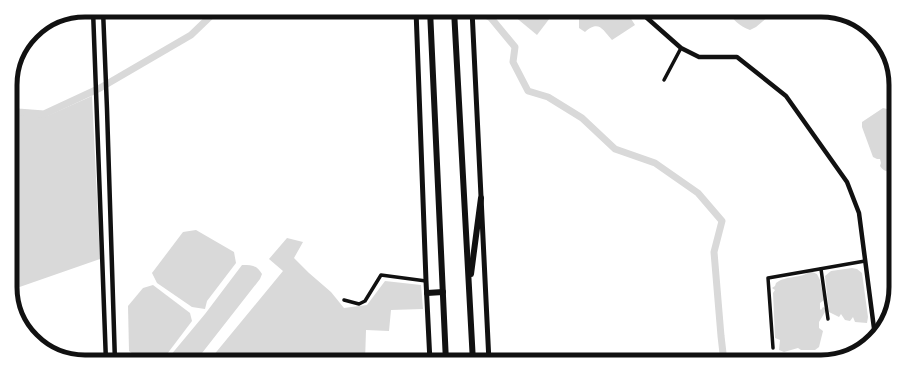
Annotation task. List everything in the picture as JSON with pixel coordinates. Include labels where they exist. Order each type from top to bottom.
[{"type":"highway","points":[[430,17],[446,355]]},
{"type":"highway","points":[[454,17],[473,355]]},
{"type":"highway","points":[[469,291],[481,198]]},
{"type":"highway","points":[[427,293],[443,292]]},
{"type":"main road","points":[[416,17],[430,355]]},
{"type":"main road","points":[[473,17],[489,355]]},
{"type":"street","points":[[93,17],[106,355]]},
{"type":"street","points":[[103,17],[115,355]]},
{"type":"street","points":[[646,17],[681,48],[699,57],[737,57],[786,96],[846,182],[859,213],[874,330]]},
{"type":"street","points":[[664,80],[681,48]]},
{"type":"street","points":[[773,348],[768,278],[865,261]]},
{"type":"street","points":[[821,269],[828,319]]},
{"type":"street","points":[[344,300],[359,304],[365,301],[381,275],[426,281]]},
{"type":"shaded area","points":[[515,17],[551,17],[537,35]]},
{"type":"shaded area","points":[[579,17],[630,17],[635,25],[612,40],[600,27],[597,26],[590,28],[585,32],[579,28]]},
{"type":"shaded area","points":[[731,17],[768,17],[750,30],[746,29]]},
{"type":"shaded area","points":[[92,96],[100,259],[17,288],[17,114],[47,116]]},
{"type":"shaded area","points":[[883,108],[889,110],[889,171],[883,170],[880,166],[880,159],[873,157],[862,127],[862,122]]},
{"type":"shaded area","points":[[196,230],[234,252],[236,263],[207,301],[205,309],[192,307],[157,283],[152,273],[183,232]]},
{"type":"shaded area","points":[[287,238],[303,242],[294,258],[331,292],[344,308],[367,305],[385,281],[421,285],[423,309],[391,310],[389,331],[366,330],[365,355],[214,355],[283,271],[269,259]]},
{"type":"shaded area","points":[[242,265],[251,265],[256,267],[262,274],[260,279],[200,355],[171,355],[205,314]]},
{"type":"shaded area","points":[[852,268],[857,269],[862,273],[868,317],[867,323],[855,322],[853,317],[850,321],[845,320],[841,314],[839,317],[829,312],[825,276],[831,271]]},
{"type":"shaded area","points":[[810,271],[817,274],[820,280],[824,300],[820,303],[820,309],[821,310],[823,307],[825,308],[825,312],[819,322],[819,328],[823,331],[819,347],[815,350],[801,350],[798,348],[784,352],[779,350],[780,340],[775,338],[773,293],[775,290],[772,288],[776,283],[784,279],[803,275]]},
{"type":"shaded area","points":[[153,285],[190,313],[192,321],[166,355],[134,355],[129,351],[128,306],[143,288]]},
{"type":"waterway","points":[[17,111],[44,114],[100,88],[191,35],[210,17]]},
{"type":"waterway","points":[[489,17],[515,47],[513,62],[528,91],[548,97],[582,118],[615,149],[655,163],[698,193],[722,221],[714,252],[723,355]]}]
